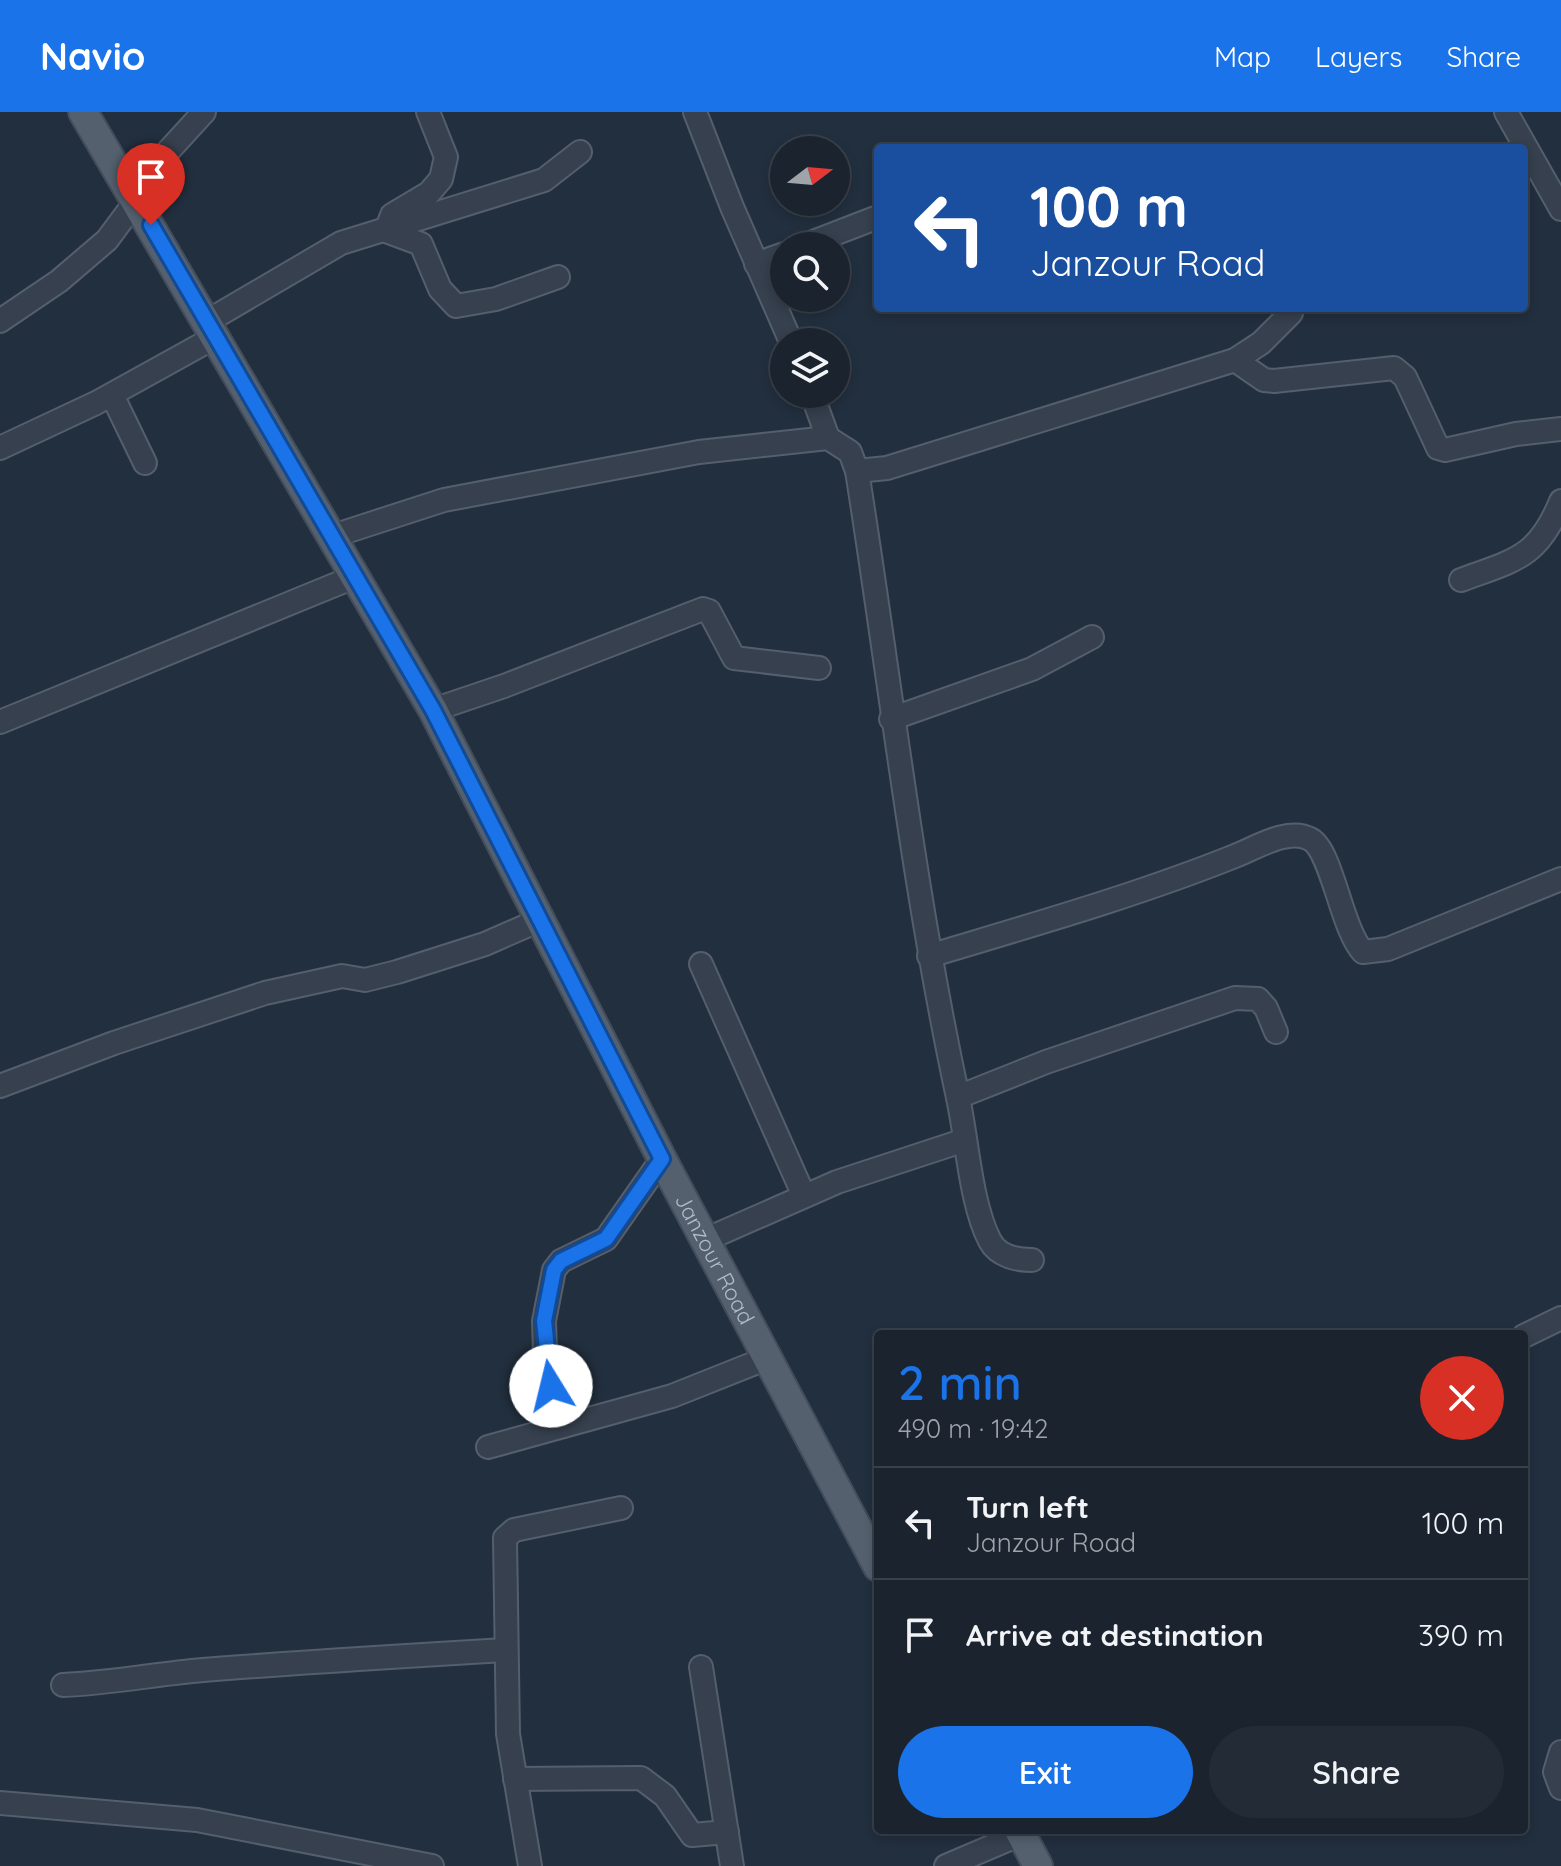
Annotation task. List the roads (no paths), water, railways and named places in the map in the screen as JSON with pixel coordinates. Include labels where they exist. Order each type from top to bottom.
[{"type":"main road","name":"Janzour Road","points":[[83,112],[433,710],[662,1159],[770,1357],[874,1559]]},
{"type":"main road","points":[[1021,1834],[1033,1865]]},
{"type":"street","points":[[0,321],[85,262],[107,240],[136,201],[151,170],[204,112]]},
{"type":"street","points":[[386,231],[392,215],[429,193],[441,179],[446,157],[428,112]]},
{"type":"street","points":[[695,112],[785,328]]},
{"type":"street","points":[[1506,112],[1526,144]]},
{"type":"street","points":[[1528,148],[1558,197]]},
{"type":"street","points":[[0,448],[112,395],[318,254],[341,243],[544,180],[580,152]]},
{"type":"street","points":[[839,232],[874,219]]},
{"type":"street","points":[[386,231],[421,244],[440,289],[456,306],[496,299],[558,277]]},
{"type":"street","points":[[756,264],[770,259]]},
{"type":"street","points":[[857,471],[887,468],[973,444],[1056,414],[1235,360],[1261,343],[1291,313]]},
{"type":"street","points":[[1235,360],[1264,380],[1274,381],[1394,368],[1405,377],[1438,448],[1445,450],[1516,434],[1561,429]]},
{"type":"street","points":[[112,395],[145,463]]},
{"type":"street","points":[[817,408],[828,438],[850,452],[857,471],[891,719],[929,956],[965,1140],[990,1241],[1003,1254],[1032,1260]]},
{"type":"street","points":[[333,536],[444,500],[500,488],[663,457],[828,438]]},
{"type":"street","points":[[1461,580],[1527,552],[1546,533],[1561,501]]},
{"type":"street","points":[[0,722],[234,629],[354,577]]},
{"type":"street","points":[[433,710],[504,686],[700,609],[709,611],[734,658],[819,668]]},
{"type":"street","points":[[891,719],[1032,669],[1092,637]]},
{"type":"street","points":[[929,956],[1062,916],[1290,835],[1307,837],[1320,849],[1350,931],[1363,952],[1388,949],[1561,879]]},
{"type":"street","points":[[0,1086],[114,1043],[252,997],[342,976],[365,980],[397,972],[485,944],[542,919]]},
{"type":"street","points":[[701,964],[804,1196]]},
{"type":"street","points":[[958,1097],[1089,1047],[1235,998],[1258,999],[1266,1008],[1276,1032]]},
{"type":"street","points":[[705,1240],[804,1196],[965,1140]]},
{"type":"street","points":[[563,1426],[545,1352],[544,1321],[554,1270],[561,1261],[606,1239],[662,1159]]},
{"type":"street","points":[[1528,1334],[1561,1318]]},
{"type":"street","points":[[488,1447],[703,1385],[770,1357]]},
{"type":"street","points":[[530,1866],[508,1734],[504,1548],[507,1533],[621,1508]]},
{"type":"street","points":[[63,1685],[125,1682],[159,1674],[226,1668],[505,1650]]},
{"type":"street","points":[[701,1667],[732,1866]]},
{"type":"street","points":[[1561,1752],[1555,1772],[1561,1788]]},
{"type":"street","points":[[515,1779],[641,1778],[665,1796],[692,1835],[727,1832]]},
{"type":"street","points":[[0,1803],[197,1820],[432,1866]]},
{"type":"street","points":[[946,1866],[1016,1834]]}]
